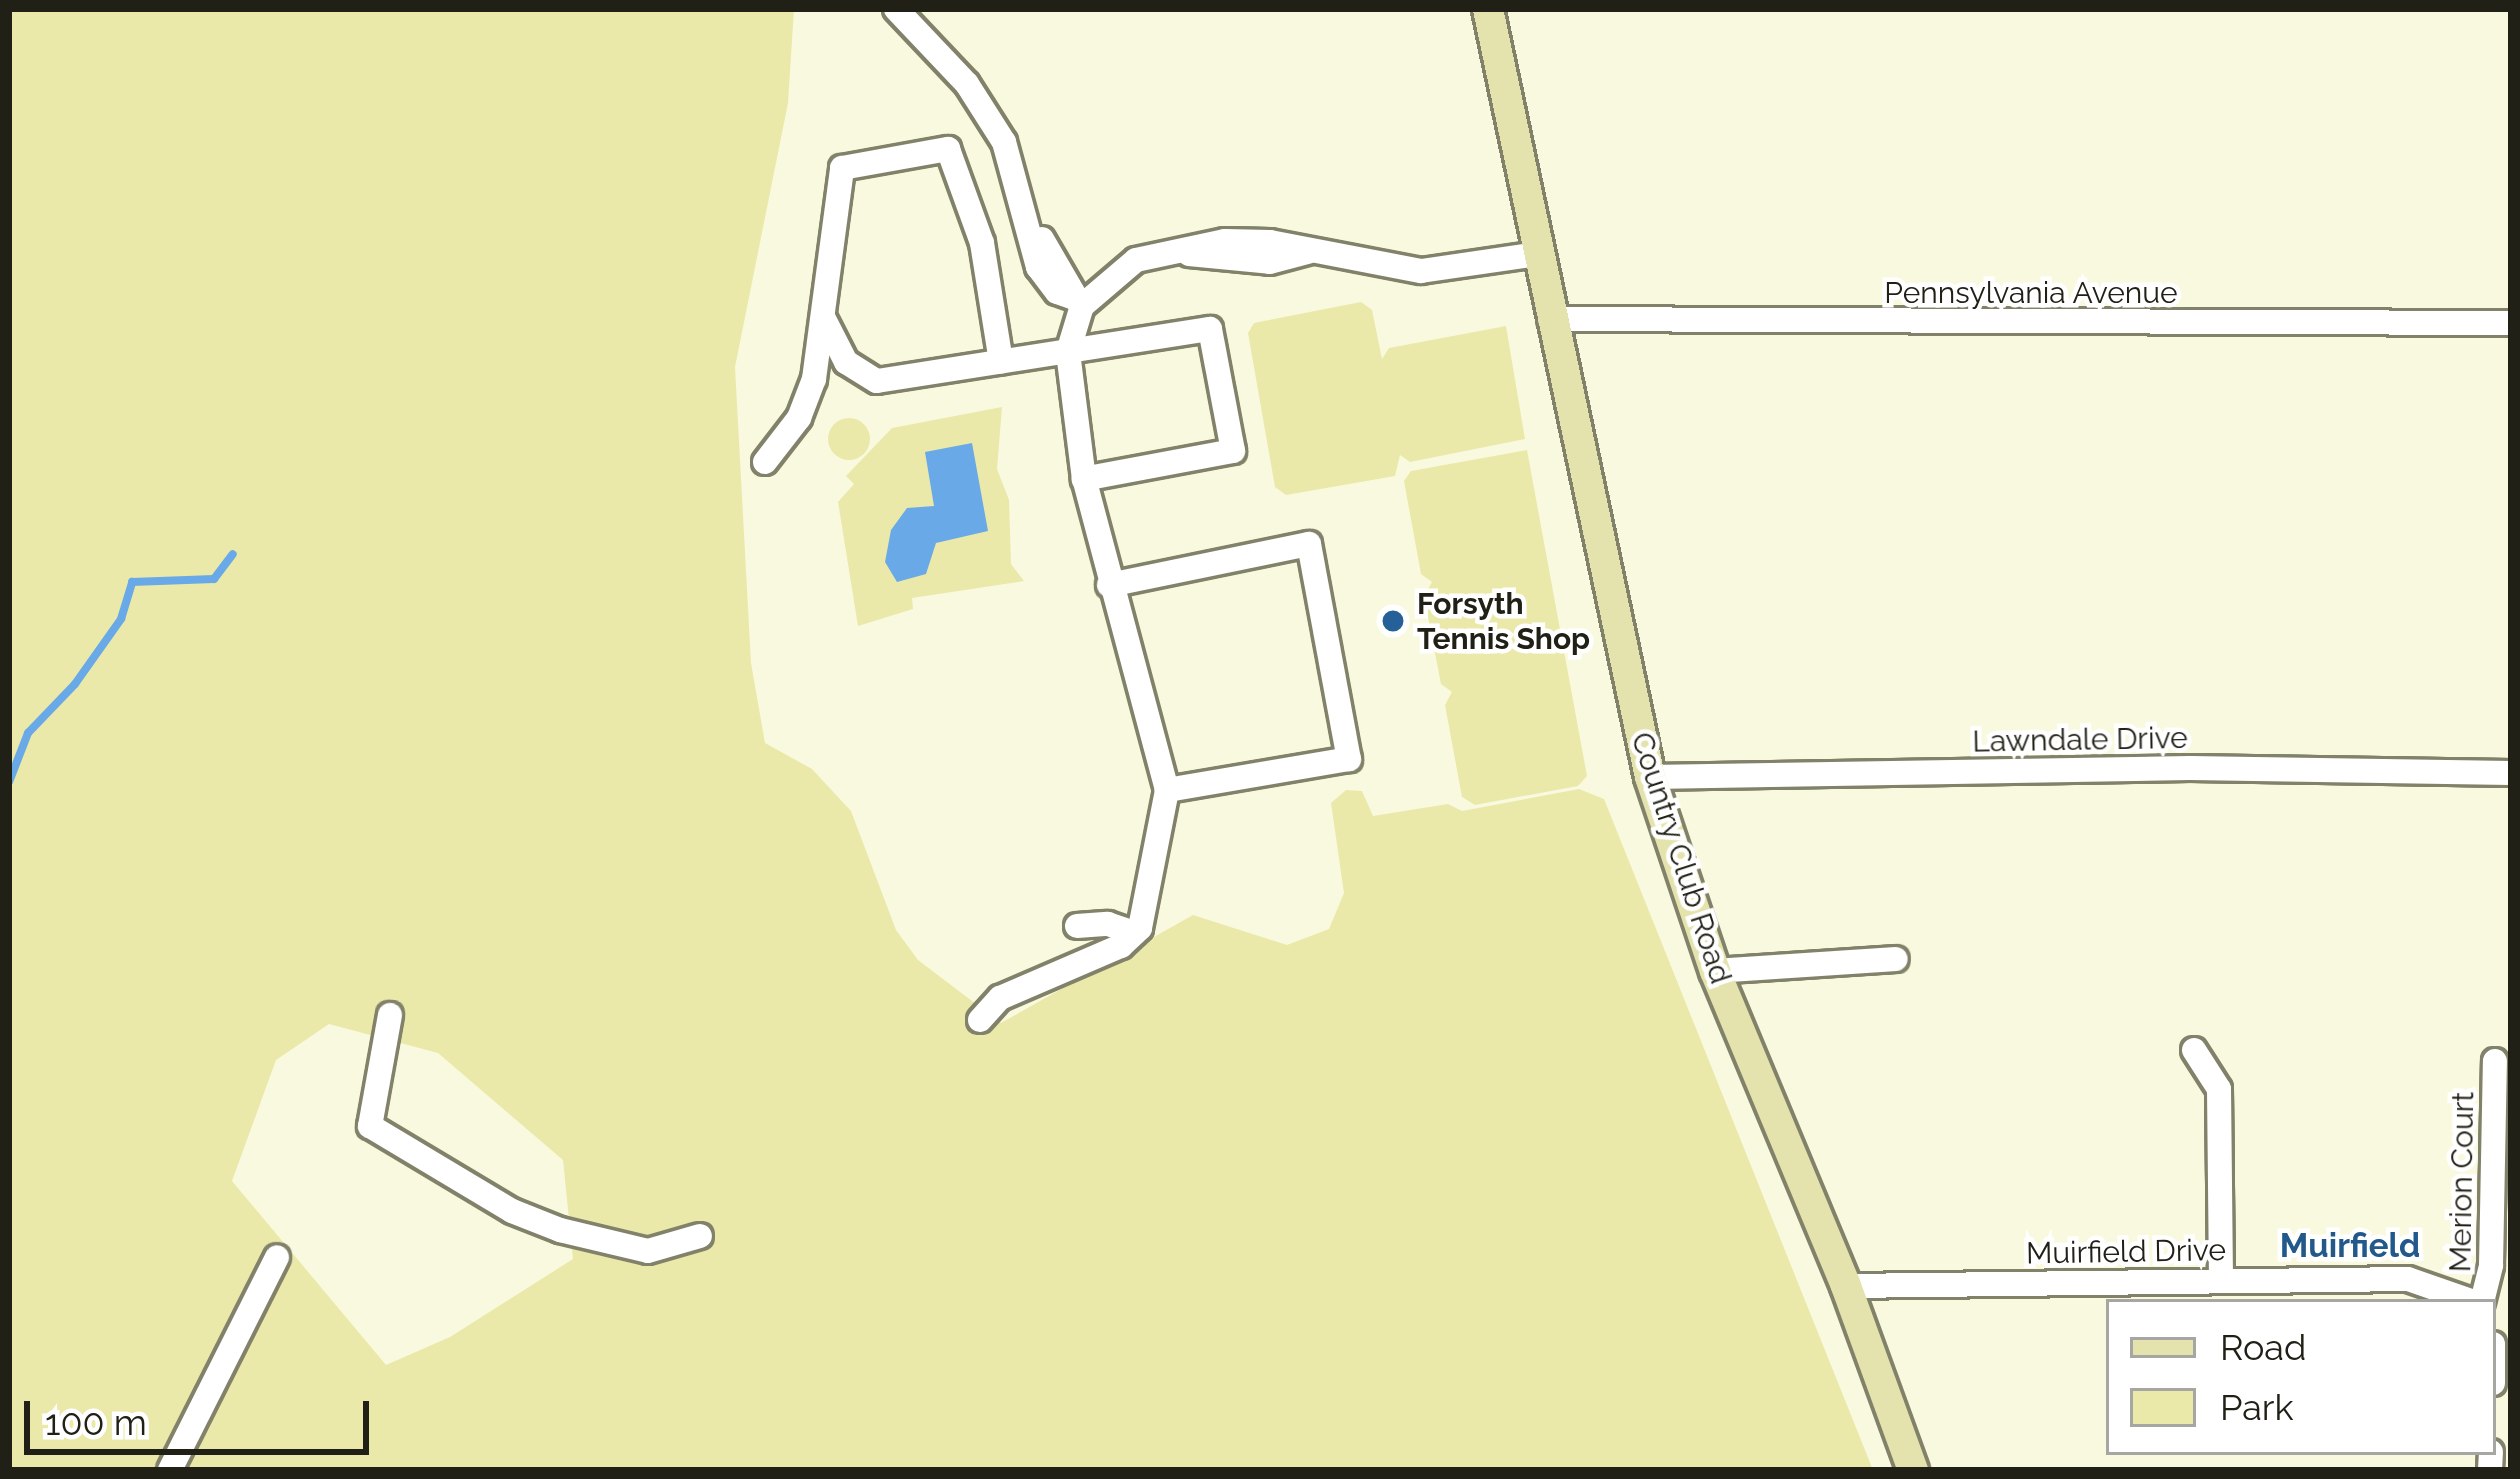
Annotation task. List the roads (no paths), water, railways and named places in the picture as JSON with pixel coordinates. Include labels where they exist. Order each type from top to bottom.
[{"type":"main road","name":"Country Club Road","points":[[1488,9],[1650,778],[1714,971],[1846,1286],[1912,1470]]},
{"type":"street","points":[[896,9],[968,84],[1004,142],[1038,267],[1058,292],[1078,302]]},
{"type":"street","points":[[765,462],[809,395],[842,168],[947,149],[982,243],[1001,361]]},
{"type":"street","points":[[980,1020],[1015,989],[1134,933],[1146,912],[1167,790],[1084,479],[1068,352],[1078,302],[1119,269],[1225,241],[1421,272],[1537,254]]},
{"type":"street","points":[[823,316],[846,362],[878,381],[1210,329],[1233,451],[1084,479]]},
{"type":"street","name":"Pennsylvania Avenue","points":[[1550,319],[2511,323]]},
{"type":"street","points":[[1109,585],[1309,544],[1349,759],[1167,790]]},
{"type":"street","name":"Lawndale Drive","points":[[1650,778],[2189,768],[2511,773]]},
{"type":"street","points":[[1077,926],[1108,924],[1134,933]]},
{"type":"street","points":[[1714,971],[1896,959]]},
{"type":"street","points":[[390,1015],[370,1126],[512,1211],[560,1230],[648,1251],[700,1236]]},
{"type":"street","points":[[2194,1050],[2218,1089],[2221,1280]]},
{"type":"street","name":"Merion Court","points":[[2480,1299],[2490,1279],[2495,1060]]},
{"type":"street","points":[[170,1470],[277,1257]]},
{"type":"street","name":"Muirfield Drive","points":[[1846,1286],[2408,1280],[2468,1299]]},
{"type":"water","points":[[972,443],[988,531],[936,543],[926,574],[897,582],[885,562],[891,530],[907,508],[934,506],[925,452]]},
{"type":"waterway","points":[[9,782],[28,733],[75,684],[121,619],[132,582],[214,579],[233,554]]},
{"type":"place","name":"Forsyth Tennis Shop","points":[[1393,621]]},
{"type":"district","name":"Muirfield","points":[[2350,1246]]}]
